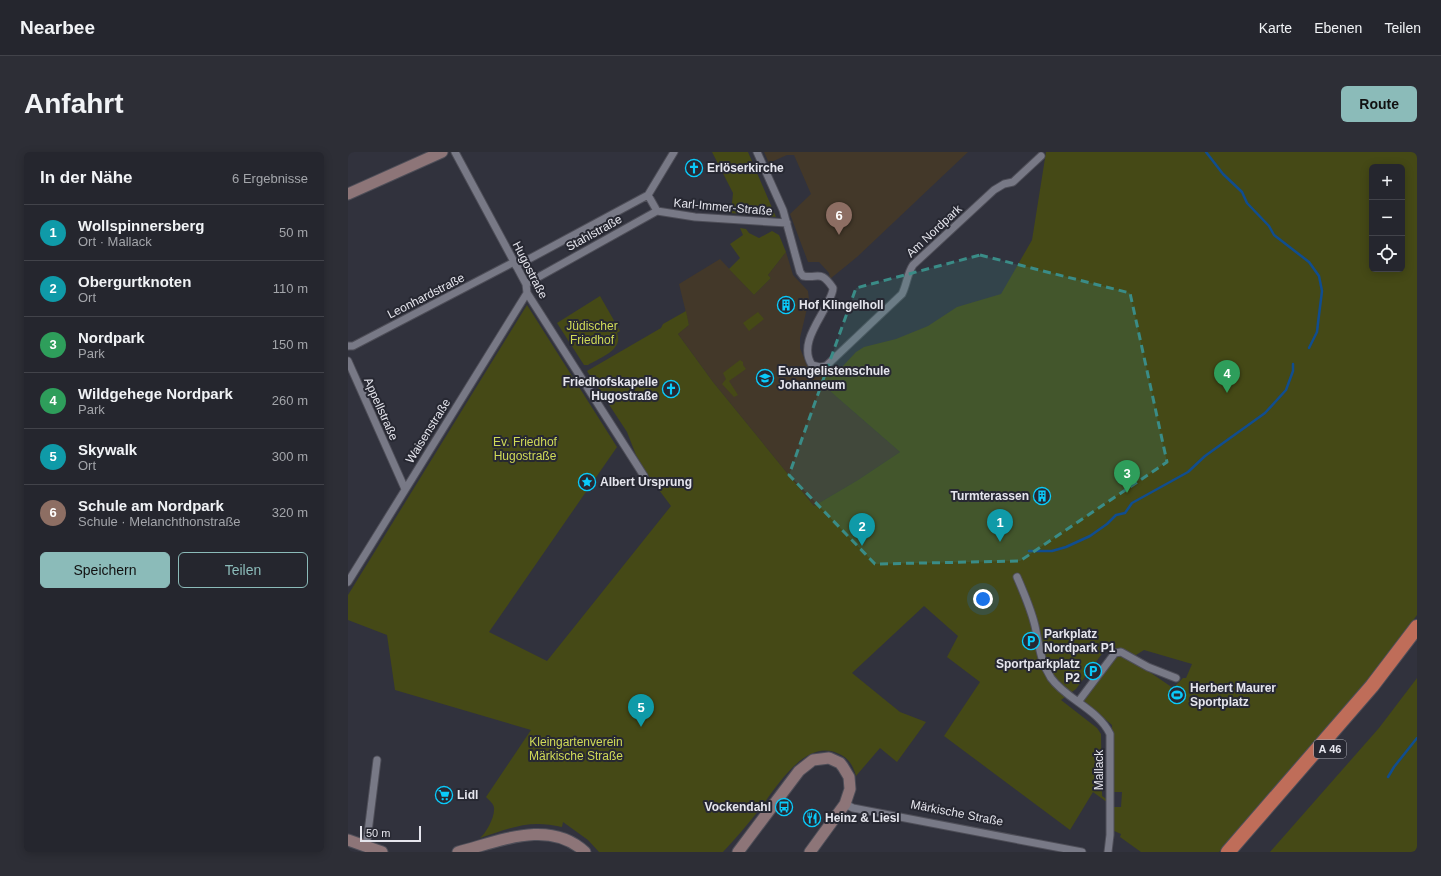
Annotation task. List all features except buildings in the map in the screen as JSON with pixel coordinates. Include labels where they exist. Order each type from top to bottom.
[{"type":"highway","name":"A 46","points":[[1228,852],[1372,686],[1417,627]]},
{"type":"highway","name":"A 46","points":[[1240,852],[1376,695],[1417,642]]},
{"type":"main road","points":[[348,194],[442,152]]},
{"type":"main road","points":[[738,852],[799,771],[813,760],[830,758],[840,763],[849,777],[851,785],[845,804],[810,852]]},
{"type":"main road","points":[[458,852],[529,834],[544,833],[567,839],[585,852]]},
{"type":"main road","points":[[348,840],[366,848],[382,852]]},
{"type":"street","name":"Hugostraße","points":[[455,152],[526,284],[527,293],[644,476]]},
{"type":"street","points":[[657,211],[648,195],[674,152]]},
{"type":"street","points":[[757,152],[787,223]]},
{"type":"street","name":"Am Nordpark","points":[[787,223],[802,276],[817,274],[825,279],[833,288],[825,309],[808,344],[809,360],[812,366],[826,366],[902,294],[908,272],[913,265],[994,190],[1004,184],[1014,182],[1041,156]]},
{"type":"street","name":"Stahlstraße","points":[[515,264],[648,195]]},
{"type":"street","name":"Stahlstraße","points":[[526,284],[657,211]]},
{"type":"street","name":"Karl-Immer-Straße","points":[[657,211],[686,216],[787,223]]},
{"type":"street","name":"Leonhardstraße","points":[[348,346],[354,346],[515,264]]},
{"type":"street","name":"Waisenstraße","points":[[348,582],[527,293]]},
{"type":"street","name":"Appellstraße","points":[[348,361],[405,489]]},
{"type":"street","name":"Mallack","points":[[1017,577],[1030,608],[1039,654],[1046,669],[1060,688],[1106,724],[1110,734],[1110,835],[1108,852]]},
{"type":"street","points":[[1078,702],[1115,653],[1121,652],[1176,678]]},
{"type":"street","points":[[366,848],[377,760]]},
{"type":"street","name":"Märkische Straße","points":[[845,804],[853,808],[1082,852]]},
{"type":"highlighted area","points":[[980,255],[1130,293],[1167,462],[1020,561],[875,564],[789,475],[856,288]]},
{"type":"shaded area","points":[[764,152],[968,152],[857,257],[830,279],[829,273],[819,262],[808,262],[790,214],[811,194],[794,155],[787,155],[769,163]]},
{"type":"shaded area","name":"Evangelistenschule Johanneum","points":[[786,252],[793,275],[808,291],[809,300],[800,338],[800,348],[807,366],[813,373],[818,373],[831,392],[900,452],[858,480],[814,506],[713,382],[678,334],[689,325],[679,284],[720,259],[754,295],[771,278],[768,275]]},
{"type":"green space","points":[[712,152],[748,152],[776,217],[731,213],[733,193]]},
{"type":"green space","points":[[1046,152],[1417,152],[1417,615],[1359,693],[1219,852],[1141,852],[1120,837],[1121,834],[1112,830],[1112,807],[1121,807],[1122,792],[1113,792],[1112,725],[1084,701],[1114,657],[1119,654],[1126,656],[1173,688],[1183,678],[1186,678],[1192,664],[1144,650],[1136,655],[1104,651],[1076,689],[1061,700],[1097,728],[1101,734],[1102,796],[1108,800],[1108,803],[1093,792],[1070,830],[944,736],[980,682],[947,657],[958,636],[924,606],[852,673],[900,712],[926,722],[897,762],[880,748],[856,776],[850,762],[841,755],[825,751],[813,753],[802,759],[782,779],[751,820],[723,852],[599,852],[588,840],[563,822],[562,827],[530,824],[511,828],[480,838],[490,824],[494,812],[493,805],[486,797],[531,730],[395,690],[387,635],[348,620],[348,595],[527,305],[617,447],[489,632],[547,661],[671,506],[650,478],[636,455],[627,432],[587,371],[661,328],[663,324],[686,311],[689,325],[678,334],[713,382],[814,506],[858,480],[900,452],[831,392],[818,373],[836,370],[842,367],[856,352],[864,347],[896,339],[928,326],[957,307],[1001,294],[1032,240]]},
{"type":"green space","points":[[740,228],[746,229],[749,233],[759,238],[772,231],[779,235],[786,252],[768,275],[771,278],[754,295],[729,269],[740,258],[730,244],[743,235]]},
{"type":"green space","name":"Jüdischer Friedhof","points":[[600,296],[620,331],[617,333],[617,344],[609,353],[588,365],[584,365],[557,323]]},
{"type":"green space","points":[[758,312],[764,319],[749,331],[743,323]]},
{"type":"green space","points":[[740,360],[743,362],[746,369],[729,381],[738,395],[734,397],[722,384],[726,379],[723,373]]},
{"type":"green space","points":[[1417,678],[1417,852],[1270,852],[1379,728]]},
{"type":"waterway","points":[[1206,152],[1223,174],[1242,192],[1247,203],[1269,226],[1274,235],[1309,262],[1319,276],[1322,291],[1317,332],[1309,348]]},
{"type":"waterway","points":[[1029,551],[1052,551],[1066,547],[1090,536],[1107,524],[1116,515],[1125,513],[1132,503],[1188,472],[1205,456],[1265,413],[1286,390],[1293,371],[1293,364]]},
{"type":"waterway","points":[[1388,777],[1417,738]]},
{"type":"place","name":"Erlöserkirche","points":[[694,168]]},
{"type":"place","name":"Schule am Nordpark","points":[[839,235]]},
{"type":"place","name":"Hof Klingelholl","points":[[786,305]]},
{"type":"place","name":"Evangelistenschule Johanneum","points":[[765,378]]},
{"type":"place","name":"Friedhofskapelle Hugostraße","points":[[671,389]]},
{"type":"place","name":"Wildgehege Nordpark","points":[[1227,393]]},
{"type":"place","name":"Albert Ursprung","points":[[587,482]]},
{"type":"place","name":"Nordpark","points":[[1127,493]]},
{"type":"place","name":"Turmterassen","points":[[1042,496]]},
{"type":"place","name":"Wollspinnersberg","points":[[1000,542]]},
{"type":"place","name":"Obergurtknoten","points":[[862,546]]},
{"type":"place","name":"Parkplatz Nordpark P1","points":[[1031,641]]},
{"type":"place","name":"Sportparkplatz P2","points":[[1093,671]]},
{"type":"place","name":"Herbert Maurer Sportplatz","points":[[1177,695]]},
{"type":"place","name":"Skywalk","points":[[641,727]]},
{"type":"place","name":"Lidl","points":[[444,795]]},
{"type":"place","name":"Vockendahl","points":[[784,807]]},
{"type":"place","name":"Heinz & Liesl","points":[[812,818]]},
{"type":"park label","name":"Ev. Friedhof Hugostraße","points":[[525,449]]},
{"type":"park label","name":"Kleingartenverein Märkische Straße","points":[[576,749]]}]
